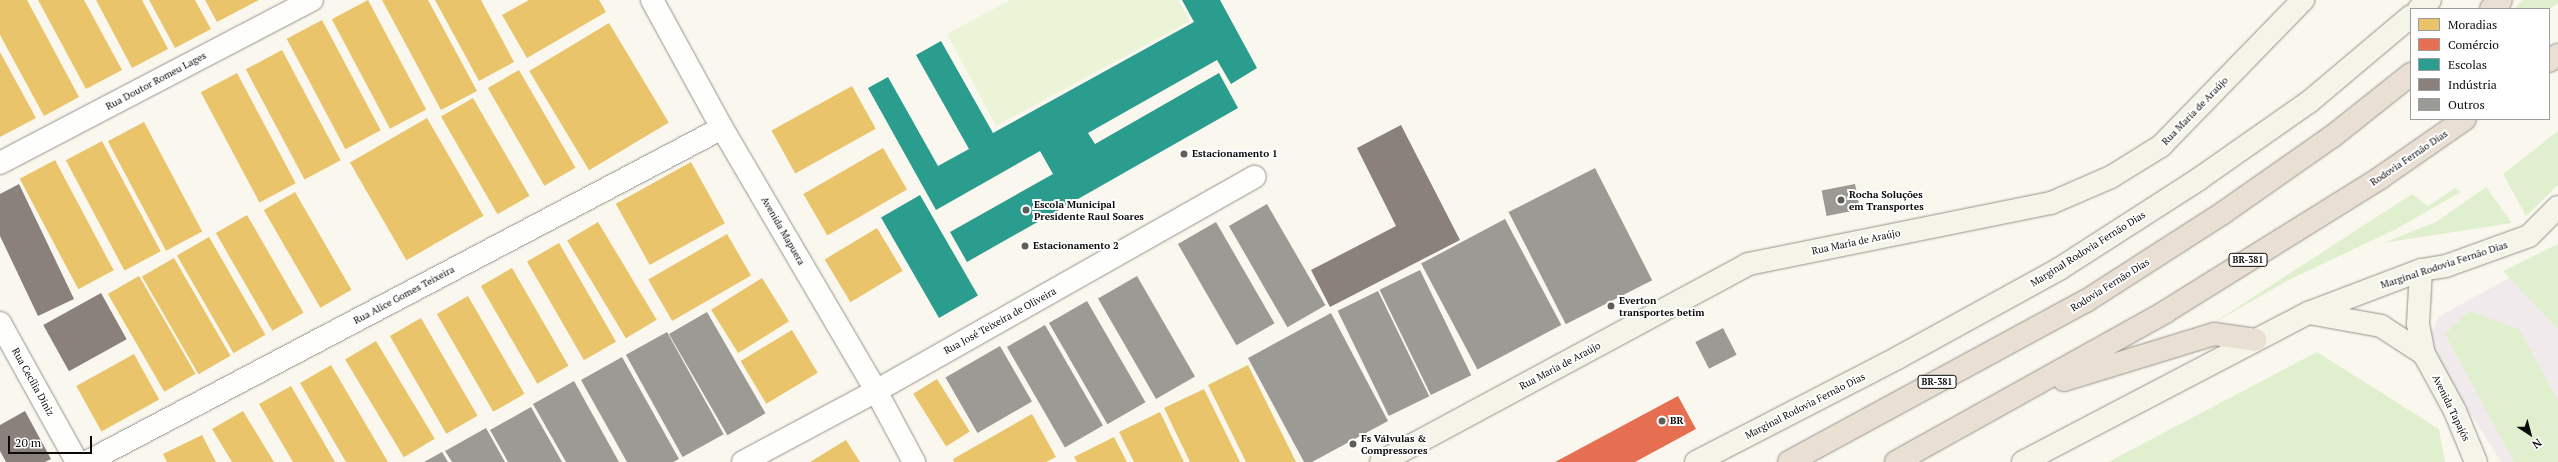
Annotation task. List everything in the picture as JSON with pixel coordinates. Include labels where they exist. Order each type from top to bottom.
[{"type":"highway","points":[[2492,8],[2501,0]]},
{"type":"highway","name":"Rodovia Fernão Dias","points":[[1788,462],[2086,301],[2236,204],[2333,136],[2410,75]]},
{"type":"highway","name":"Rodovia Fernão Dias","points":[[1896,462],[2024,392],[2165,312],[2380,178],[2464,120]]},
{"type":"highway","name":"BR-381","points":[[2024,392],[2214,334],[2256,340]]},
{"type":"main road","name":"Rua Maria de Araújo","points":[[1382,462],[1748,264],[2051,203],[2111,177],[2162,146],[2303,0]]},
{"type":"main road","points":[[2420,8],[2430,0]]},
{"type":"main road","name":"Marginal Rodovia Fernão Dias","points":[[1696,462],[1899,357],[2059,269],[2199,179],[2309,102],[2410,17]]},
{"type":"main road","name":"Marginal Rodovia Fernão Dias","points":[[2023,462],[2308,313],[2421,270],[2446,266],[2529,236],[2558,208]]},
{"type":"main road","name":"Avenida Tapajós","points":[[2421,270],[2418,324],[2424,354],[2455,411],[2476,462]]},
{"type":"main road","name":"Avenida Tapajós","points":[[2308,313],[2381,326],[2424,354]]},
{"type":"street","name":"Rua Doutor Romeu Lages","points":[[0,163],[312,0]]},
{"type":"street","name":"Avenida Mapuera","points":[[652,0],[722,128],[876,391],[914,462]]},
{"type":"street","name":"Rua Alice Gomes Teixeira","points":[[87,462],[722,128]]},
{"type":"street","name":"Rua José Teixeira de Oliveira","points":[[743,462],[876,391],[1255,177]]},
{"type":"street","name":"Rua Cecília Diniz","points":[[0,323],[77,462]]},
{"type":"shaded area","points":[[2558,251],[2558,462],[2501,462],[2427,345],[2438,317]]},
{"type":"green space","points":[[1010,0],[1178,0],[1190,21],[996,126],[947,34]]},
{"type":"green space","points":[[2523,0],[2558,0],[2558,3],[2550,8],[2515,8]]},
{"type":"green space","points":[[2558,131],[2558,185],[2526,216],[2503,174]]},
{"type":"green space","points":[[2486,187],[2512,223],[2383,243],[2436,222]]},
{"type":"green space","points":[[2455,188],[2461,192],[2396,229],[2289,280],[2210,325],[2412,194],[2428,206]]},
{"type":"green space","points":[[2558,244],[2558,329],[2503,271]]},
{"type":"green space","points":[[2469,311],[2519,329],[2558,401],[2558,462],[2514,462],[2445,334]]},
{"type":"green space","points":[[2317,352],[2439,429],[2445,462],[2108,462]]},
{"type":"building: Moradias","points":[[0,0],[27,0],[79,97],[44,116],[0,35]]},
{"type":"building: Moradias","points":[[38,0],[84,0],[122,70],[86,89]]},
{"type":"building: Moradias","points":[[96,0],[142,0],[168,49],[132,68]]},
{"type":"building: Moradias","points":[[149,0],[195,0],[211,29],[175,48]]},
{"type":"building: Moradias","points":[[205,0],[259,0],[217,22]]},
{"type":"building: Moradias","points":[[368,0],[426,109],[390,129],[332,19]]},
{"type":"building: Moradias","points":[[382,0],[428,0],[477,91],[441,110]]},
{"type":"building: Moradias","points":[[435,0],[481,0],[514,62],[479,81]]},
{"type":"building: Moradias","points":[[529,0],[599,0],[606,12],[527,58],[502,15]]},
{"type":"building: Moradias","points":[[322,20],[381,130],[345,149],[287,39]]},
{"type":"building: Moradias","points":[[609,23],[669,122],[589,170],[529,71]]},
{"type":"building: Moradias","points":[[282,50],[341,160],[304,180],[246,69]]},
{"type":"building: Moradias","points":[[0,52],[36,118],[0,137]]},
{"type":"building: Moradias","points":[[519,70],[576,168],[544,186],[488,88]]},
{"type":"building: Moradias","points":[[237,73],[296,183],[259,203],[201,92]]},
{"type":"building: Moradias","points":[[852,86],[876,129],[795,173],[772,131]]},
{"type":"building: Moradias","points":[[473,98],[530,196],[497,214],[441,116]]},
{"type":"building: Moradias","points":[[427,118],[484,216],[406,260],[350,162]]},
{"type":"building: Moradias","points":[[144,122],[202,231],[166,251],[108,141]]},
{"type":"building: Moradias","points":[[102,141],[161,251],[124,271],[66,160]]},
{"type":"building: Moradias","points":[[883,148],[907,190],[827,236],[803,194]]},
{"type":"building: Moradias","points":[[55,160],[114,270],[78,289],[20,179]]},
{"type":"building: Moradias","points":[[691,162],[725,223],[650,265],[616,204]]},
{"type":"building: Moradias","points":[[295,192],[352,290],[320,308],[264,210]]},
{"type":"building: Moradias","points":[[247,215],[304,313],[272,331],[216,233]]},
{"type":"building: Moradias","points":[[598,222],[657,320],[626,338],[567,241]]},
{"type":"building: Moradias","points":[[877,228],[903,271],[850,302],[825,259]]},
{"type":"building: Moradias","points":[[727,234],[751,276],[672,321],[648,280]]},
{"type":"building: Moradias","points":[[209,237],[266,335],[233,353],[177,256]]},
{"type":"building: Moradias","points":[[559,243],[616,342],[584,360],[527,262]]},
{"type":"building: Moradias","points":[[174,258],[230,356],[198,374],[142,276]]},
{"type":"building: Moradias","points":[[512,268],[568,366],[537,384],[481,286]]},
{"type":"building: Moradias","points":[[139,276],[196,374],[164,392],[108,294]]},
{"type":"building: Moradias","points":[[762,278],[789,321],[738,353],[711,310]]},
{"type":"building: Moradias","points":[[468,296],[524,394],[493,412],[437,314]]},
{"type":"building: Moradias","points":[[421,318],[478,416],[446,434],[390,336]]},
{"type":"building: Moradias","points":[[792,330],[818,373],[766,404],[741,361]]},
{"type":"building: Moradias","points":[[376,341],[435,439],[404,457],[345,360]]},
{"type":"building: Moradias","points":[[134,354],[159,399],[101,431],[76,386]]},
{"type":"building: Moradias","points":[[331,365],[388,462],[346,462],[300,383]]},
{"type":"building: Moradias","points":[[1248,365],[1296,462],[1246,462],[1208,385]]},
{"type":"building: Moradias","points":[[937,379],[970,432],[946,446],[913,394]]},
{"type":"building: Moradias","points":[[291,386],[335,462],[293,462],[259,404]]},
{"type":"building: Moradias","points":[[1204,389],[1240,462],[1190,462],[1164,408]]},
{"type":"building: Moradias","points":[[243,411],[274,462],[232,462],[212,429]]},
{"type":"building: Moradias","points":[[1160,412],[1184,462],[1134,462],[1119,432]]},
{"type":"building: Moradias","points":[[1032,414],[1056,457],[1046,462],[954,462],[953,459]]},
{"type":"building: Moradias","points":[[202,435],[216,462],[167,462],[163,454]]},
{"type":"building: Moradias","points":[[1114,437],[1127,462],[1077,462],[1074,457]]},
{"type":"building: Moradias","points":[[846,440],[860,462],[810,462]]},
{"type":"building: Comércio","name":"BR","points":[[1678,396],[1696,429],[1635,462],[1555,462]]},
{"type":"building: Escolas","points":[[1182,0],[1220,0],[1257,68],[1231,84],[1217,60],[1088,133],[1095,144],[1219,73],[1238,108],[967,262],[950,232],[1053,174],[1040,151],[936,210],[868,88],[888,77],[938,166],[969,149],[916,55],[941,41],[993,133],[1194,22]]},
{"type":"building: Escolas","points":[[920,195],[978,295],[939,318],[881,218]]},
{"type":"building: Indústria","points":[[1401,125],[1460,240],[1330,307],[1311,270],[1396,226],[1357,148]]},
{"type":"building: Indústria","points":[[19,184],[74,299],[38,316],[0,236],[0,194]]},
{"type":"building: Indústria","points":[[101,293],[127,339],[69,371],[43,325]]},
{"type":"building: Indústria","points":[[25,411],[51,459],[45,462],[6,462],[0,451],[0,425]]},
{"type":"building: Outros","points":[[1595,168],[1652,280],[1566,324],[1509,212]]},
{"type":"building: Outros","name":"Rocha Soluções em Transportes","points":[[1855,184],[1860,210],[1827,216],[1822,190]]},
{"type":"building: Outros","points":[[1267,204],[1326,305],[1287,327],[1229,226]]},
{"type":"building: Outros","points":[[1505,219],[1561,325],[1477,370],[1421,264]]},
{"type":"building: Outros","points":[[1216,222],[1274,323],[1236,345],[1178,244]]},
{"type":"building: Outros","points":[[1420,270],[1471,375],[1431,395],[1380,290]]},
{"type":"building: Outros","points":[[1137,276],[1195,376],[1156,399],[1098,298]]},
{"type":"building: Outros","points":[[1378,291],[1429,396],[1389,416],[1338,311]]},
{"type":"building: Outros","points":[[1087,301],[1146,402],[1107,424],[1049,323]]},
{"type":"building: Outros","points":[[707,312],[766,413],[727,435],[669,334]]},
{"type":"building: Outros","points":[[1331,313],[1388,421],[1312,462],[1304,462],[1248,358]]},
{"type":"building: Outros","points":[[1045,325],[1103,425],[1065,447],[1007,347]]},
{"type":"building: Outros","points":[[1723,328],[1737,355],[1709,369],[1695,342]]},
{"type":"building: Outros","points":[[667,332],[724,434],[683,457],[626,355]]},
{"type":"building: Outros","points":[[1000,346],[1032,401],[977,433],[945,378]]},
{"type":"building: Outros","points":[[622,357],[679,459],[673,462],[627,462],[581,380]]},
{"type":"building: Outros","points":[[574,381],[619,462],[566,462],[533,404]]},
{"type":"building: Outros","points":[[531,407],[562,462],[508,462],[490,430]]},
{"type":"building: Outros","points":[[486,428],[505,462],[452,462],[445,451]]},
{"type":"building: Outros","points":[[442,452],[448,462],[424,462]]},
{"type":"place","name":"Estacionamento 1","points":[[1184,154]]},
{"type":"place","name":"Rocha Soluções em Transportes","points":[[1841,200]]},
{"type":"place","name":"Escola Municipal Presidente Raul Soares","points":[[1026,210]]},
{"type":"place","name":"Estacionamento 2","points":[[1025,246]]},
{"type":"place","name":"Everton transportes betim","points":[[1611,306]]},
{"type":"place","name":"BR","points":[[1662,421]]},
{"type":"place","name":"Fs Válvulas & Compressores","points":[[1353,444]]}]
